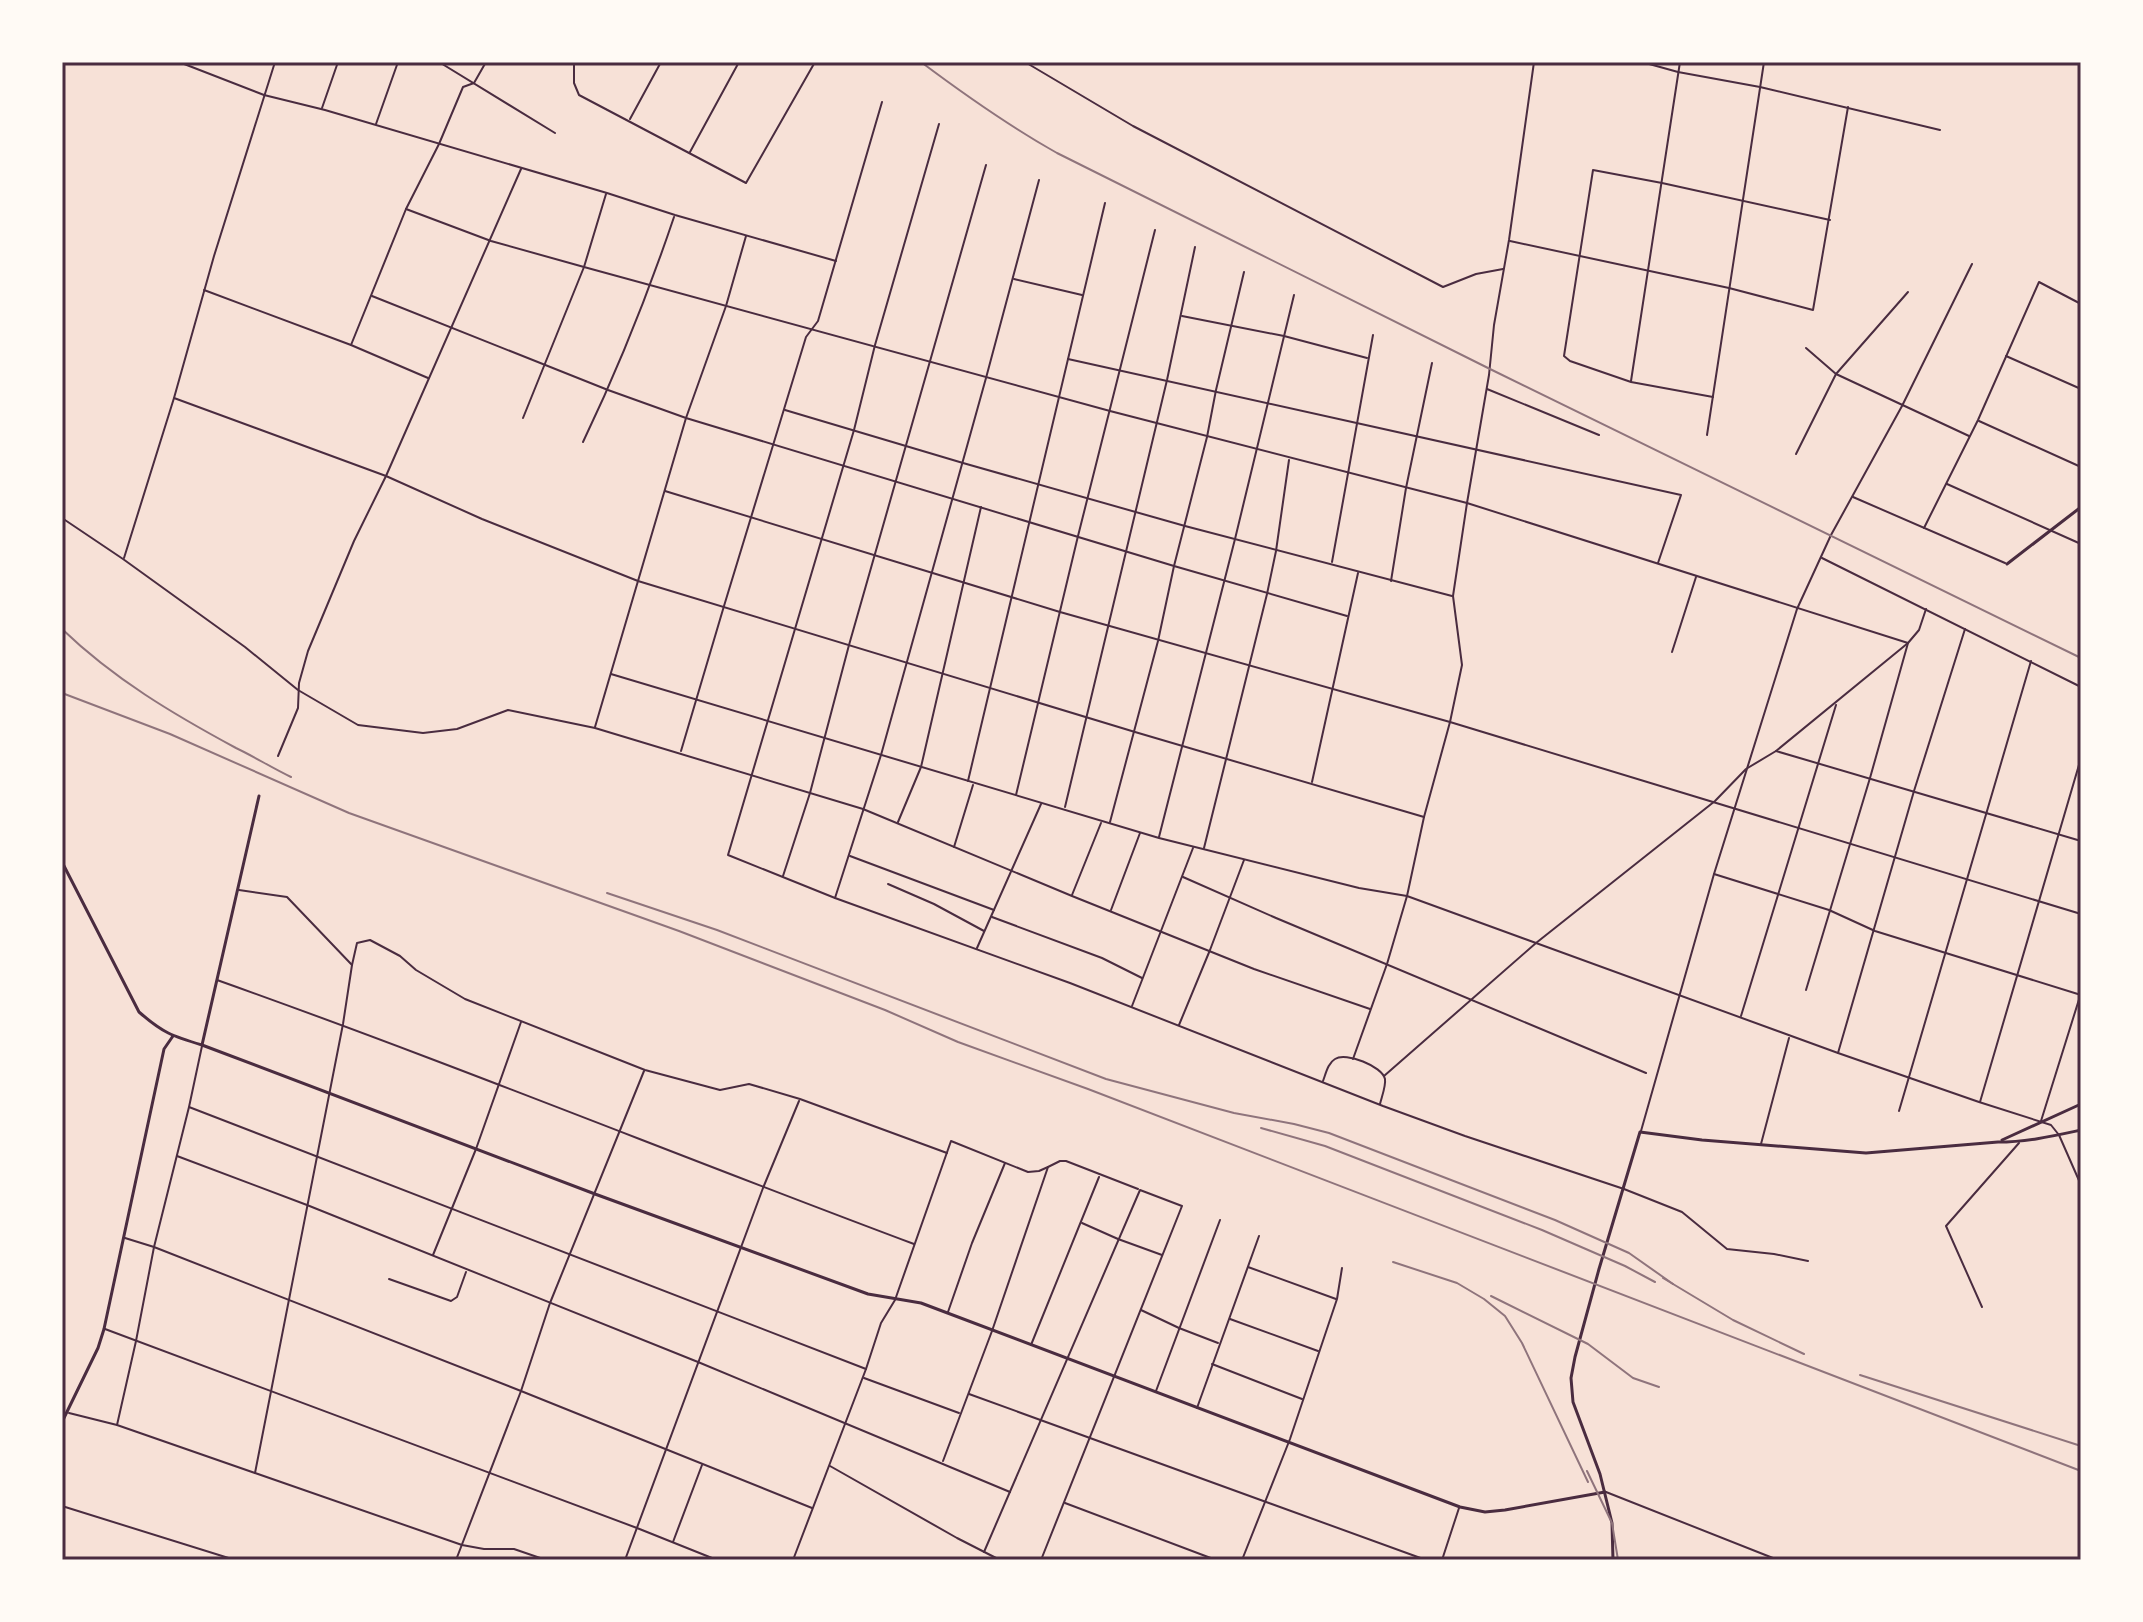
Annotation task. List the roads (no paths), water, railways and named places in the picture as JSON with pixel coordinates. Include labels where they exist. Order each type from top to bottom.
[{"type":"main road","points":[[2007,564],[2081,507]]},
{"type":"main road","points":[[202,1045],[259,796]]},
{"type":"main road","points":[[62,862],[139,1012],[158,1029],[173,1036],[868,1294],[921,1303],[1460,1507],[1485,1512],[1505,1510],[1605,1492]]},
{"type":"main road","points":[[62,1422],[104,1329],[148,1114],[164,1049],[173,1036]]},
{"type":"main road","points":[[1998,1142],[2081,1104]]},
{"type":"main road","points":[[1613,1560],[1612,1523],[1605,1492],[1573,1402],[1571,1378],[1640,1132],[1866,1153],[2019,1142],[2081,1130]]},
{"type":"street","points":[[179,62],[264,95],[321,109],[836,261]]},
{"type":"street","points":[[201,69],[204,62]]},
{"type":"street","points":[[123,559],[275,62]]},
{"type":"street","points":[[321,109],[338,62]]},
{"type":"street","points":[[376,125],[398,62]]},
{"type":"street","points":[[439,62],[555,133]]},
{"type":"street","points":[[351,345],[406,209],[463,87],[474,83],[486,62]]},
{"type":"street","points":[[574,62],[574,83],[579,95],[746,183],[815,62]]},
{"type":"street","points":[[629,120],[661,62]]},
{"type":"street","points":[[689,153],[739,62]]},
{"type":"street","points":[[1025,62],[1133,126],[1443,287],[1476,274],[1503,269]]},
{"type":"street","points":[[1353,1059],[1407,896],[1462,665],[1453,596],[1489,375],[1534,62]]},
{"type":"street","points":[[1642,62],[1940,130]]},
{"type":"street","points":[[1631,382],[1680,62]]},
{"type":"street","points":[[1707,435],[1764,62]]},
{"type":"street","points":[[681,752],[806,337],[818,321],[882,102]]},
{"type":"street","points":[[1509,240],[1729,288],[1813,310],[1848,107]]},
{"type":"street","points":[[939,124],[875,345],[854,430],[728,855],[835,898],[1132,1007],[1380,1105],[1624,1189],[1682,1212],[1727,1249],[1808,1261]]},
{"type":"street","points":[[783,878],[810,793],[986,165]]},
{"type":"street","points":[[278,756],[298,708],[298,690],[313,638],[521,169]]},
{"type":"street","points":[[1713,397],[1631,382],[1570,361],[1564,356],[1593,170],[1830,220]]},
{"type":"street","points":[[835,898],[881,755],[1039,180]]},
{"type":"street","points":[[523,418],[584,267],[607,193]]},
{"type":"street","points":[[968,781],[1105,203]]},
{"type":"street","points":[[406,209],[491,241],[584,267],[986,378],[1467,503],[1908,643]]},
{"type":"street","points":[[583,442],[651,285],[675,215]]},
{"type":"street","points":[[1016,796],[1155,230]]},
{"type":"street","points":[[595,728],[686,418],[726,306],[746,235]]},
{"type":"street","points":[[1065,810],[1167,380],[1195,247]]},
{"type":"street","points":[[1640,1132],[1714,874],[1797,609],[1831,535],[1902,406],[1972,264]]},
{"type":"street","points":[[1110,823],[1158,641],[1244,272]]},
{"type":"street","points":[[1013,278],[1083,295]]},
{"type":"street","points":[[1924,528],[1978,420],[2039,282],[2081,304]]},
{"type":"street","points":[[204,290],[429,378]]},
{"type":"street","points":[[1796,454],[1836,374],[1908,292]]},
{"type":"street","points":[[1159,838],[1294,295]]},
{"type":"street","points":[[372,296],[686,418],[1347,616]]},
{"type":"street","points":[[1181,315],[1284,336],[1369,358]]},
{"type":"street","points":[[1332,565],[1373,335]]},
{"type":"street","points":[[1806,348],[1836,374],[1970,436]]},
{"type":"street","points":[[2005,356],[2081,389]]},
{"type":"street","points":[[1068,359],[1681,495],[1658,564]]},
{"type":"street","points":[[1391,581],[1406,488],[1432,363]]},
{"type":"street","points":[[1486,389],[1599,435]]},
{"type":"street","points":[[174,398],[386,476],[494,524],[638,581],[1424,817]]},
{"type":"street","points":[[785,410],[1185,526],[1453,596]]},
{"type":"street","points":[[1978,420],[2081,467]]},
{"type":"street","points":[[1204,850],[1267,594],[1290,458]]},
{"type":"street","points":[[1946,484],[2081,544]]},
{"type":"street","points":[[665,491],[1109,627],[1450,722],[1715,801],[2081,914]]},
{"type":"street","points":[[1852,496],[2007,564]]},
{"type":"street","points":[[898,823],[921,767],[981,507]]},
{"type":"street","points":[[62,518],[245,647],[298,690],[358,725],[423,733],[457,729],[508,710],[595,728],[681,752],[863,809],[1254,969],[1370,1009]]},
{"type":"street","points":[[1821,558],[2081,687]]},
{"type":"street","points":[[1312,784],[1358,572]]},
{"type":"street","points":[[1672,652],[1696,576]]},
{"type":"street","points":[[1384,1076],[1536,943],[1715,801],[1746,769],[1776,751],[1908,643],[1919,630],[1926,609]]},
{"type":"street","points":[[1838,1053],[1965,629]]},
{"type":"street","points":[[1806,990],[1908,643]]},
{"type":"street","points":[[1899,1111],[2031,661]]},
{"type":"street","points":[[611,674],[1140,833],[1359,888],[1407,896],[1908,1078],[2051,1125],[2059,1135],[2081,1185]]},
{"type":"street","points":[[1740,1018],[1837,703]]},
{"type":"street","points":[[1776,751],[2081,841]]},
{"type":"street","points":[[1979,1102],[2081,758]]},
{"type":"street","points":[[954,847],[973,783]]},
{"type":"street","points":[[977,950],[1042,803]]},
{"type":"street","points":[[1072,896],[1102,821]]},
{"type":"street","points":[[1111,911],[1140,833]]},
{"type":"street","points":[[1132,1007],[1194,847]]},
{"type":"street","points":[[848,855],[995,910]]},
{"type":"street","points":[[1178,1026],[1244,859]]},
{"type":"street","points":[[1714,874],[1829,910],[1875,931],[2081,994],[2041,1123]]},
{"type":"street","points":[[1183,877],[1646,1073]]},
{"type":"street","points":[[888,884],[985,931]]},
{"type":"street","points":[[237,890],[287,897],[352,965]]},
{"type":"street","points":[[992,917],[1102,958],[1143,979]]},
{"type":"street","points":[[255,1473],[357,943],[370,940],[465,999],[645,1070],[720,1090],[749,1084],[800,1099],[947,1153]]},
{"type":"street","points":[[217,980],[499,1083],[763,1188],[914,1244]]},
{"type":"street","points":[[433,1257],[521,1022]]},
{"type":"street","points":[[1760,1145],[1790,1036]]},
{"type":"street","points":[[117,1425],[154,1247],[202,1045]]},
{"type":"street","points":[[1322,1082],[1329,1065],[1341,1056],[1377,1068],[1384,1076],[1385,1083],[1380,1105]]},
{"type":"street","points":[[456,1560],[521,1391],[550,1303],[645,1070]]},
{"type":"street","points":[[625,1560],[763,1188],[800,1099]]},
{"type":"street","points":[[189,1107],[866,1369]]},
{"type":"street","points":[[793,1560],[881,1323],[895,1300],[951,1141],[1028,1172],[1066,1161],[1182,1206],[1041,1560]]},
{"type":"street","points":[[1982,1307],[1946,1226],[2019,1142]]},
{"type":"street","points":[[177,1156],[698,1362],[1010,1492]]},
{"type":"street","points":[[947,1314],[1005,1163]]},
{"type":"street","points":[[943,1462],[1048,1167]]},
{"type":"street","points":[[1031,1346],[1100,1175]]},
{"type":"street","points":[[984,1552],[1140,1190]]},
{"type":"street","points":[[1156,1393],[1220,1220]]},
{"type":"street","points":[[1081,1223],[1163,1255]]},
{"type":"street","points":[[1197,1409],[1259,1236]]},
{"type":"street","points":[[124,1237],[812,1508]]},
{"type":"street","points":[[1247,1267],[1337,1299]]},
{"type":"street","points":[[1242,1560],[1289,1443],[1337,1299],[1342,1268]]},
{"type":"street","points":[[389,1279],[451,1301],[457,1297],[467,1270]]},
{"type":"street","points":[[1141,1310],[1219,1343]]},
{"type":"street","points":[[1228,1318],[1319,1351]]},
{"type":"street","points":[[104,1329],[717,1560]]},
{"type":"street","points":[[1212,1364],[1303,1400]]},
{"type":"street","points":[[863,1377],[961,1413]]},
{"type":"street","points":[[969,1394],[1426,1560]]},
{"type":"street","points":[[67,1413],[117,1425],[462,1545],[514,1549],[546,1560]]},
{"type":"street","points":[[673,1543],[703,1463]]},
{"type":"street","points":[[829,1466],[1000,1560]]},
{"type":"street","points":[[1605,1492],[1778,1560]]},
{"type":"street","points":[[1064,1503],[1216,1560]]},
{"type":"street","points":[[62,1506],[235,1560]]},
{"type":"street","points":[[1442,1560],[1460,1507]]},
{"type":"street","points":[[1760,1553],[1761,1560]]},
{"type":"railway","points":[[921,62],[988,110],[1057,153],[2081,658]]},
{"type":"railway","points":[[62,629],[102,664],[167,709],[291,777]]},
{"type":"railway","points":[[62,693],[170,734],[349,813],[679,931],[885,1010],[958,1042],[1088,1089],[2081,1471]]},
{"type":"railway","points":[[607,893],[717,930],[1106,1079],[1234,1113],[1329,1133],[1555,1220],[1629,1253],[1673,1284]]},
{"type":"railway","points":[[1261,1128],[1325,1146],[1542,1230],[1655,1282]]},
{"type":"railway","points":[[1393,1262],[1457,1283],[1505,1316],[1522,1343],[1588,1482]]},
{"type":"railway","points":[[1663,1278],[1733,1320],[1804,1354]]},
{"type":"railway","points":[[1491,1296],[1588,1344],[1633,1378],[1659,1387]]},
{"type":"railway","points":[[1860,1375],[2081,1446]]},
{"type":"railway","points":[[1587,1471],[1612,1523],[1618,1560]]}]
